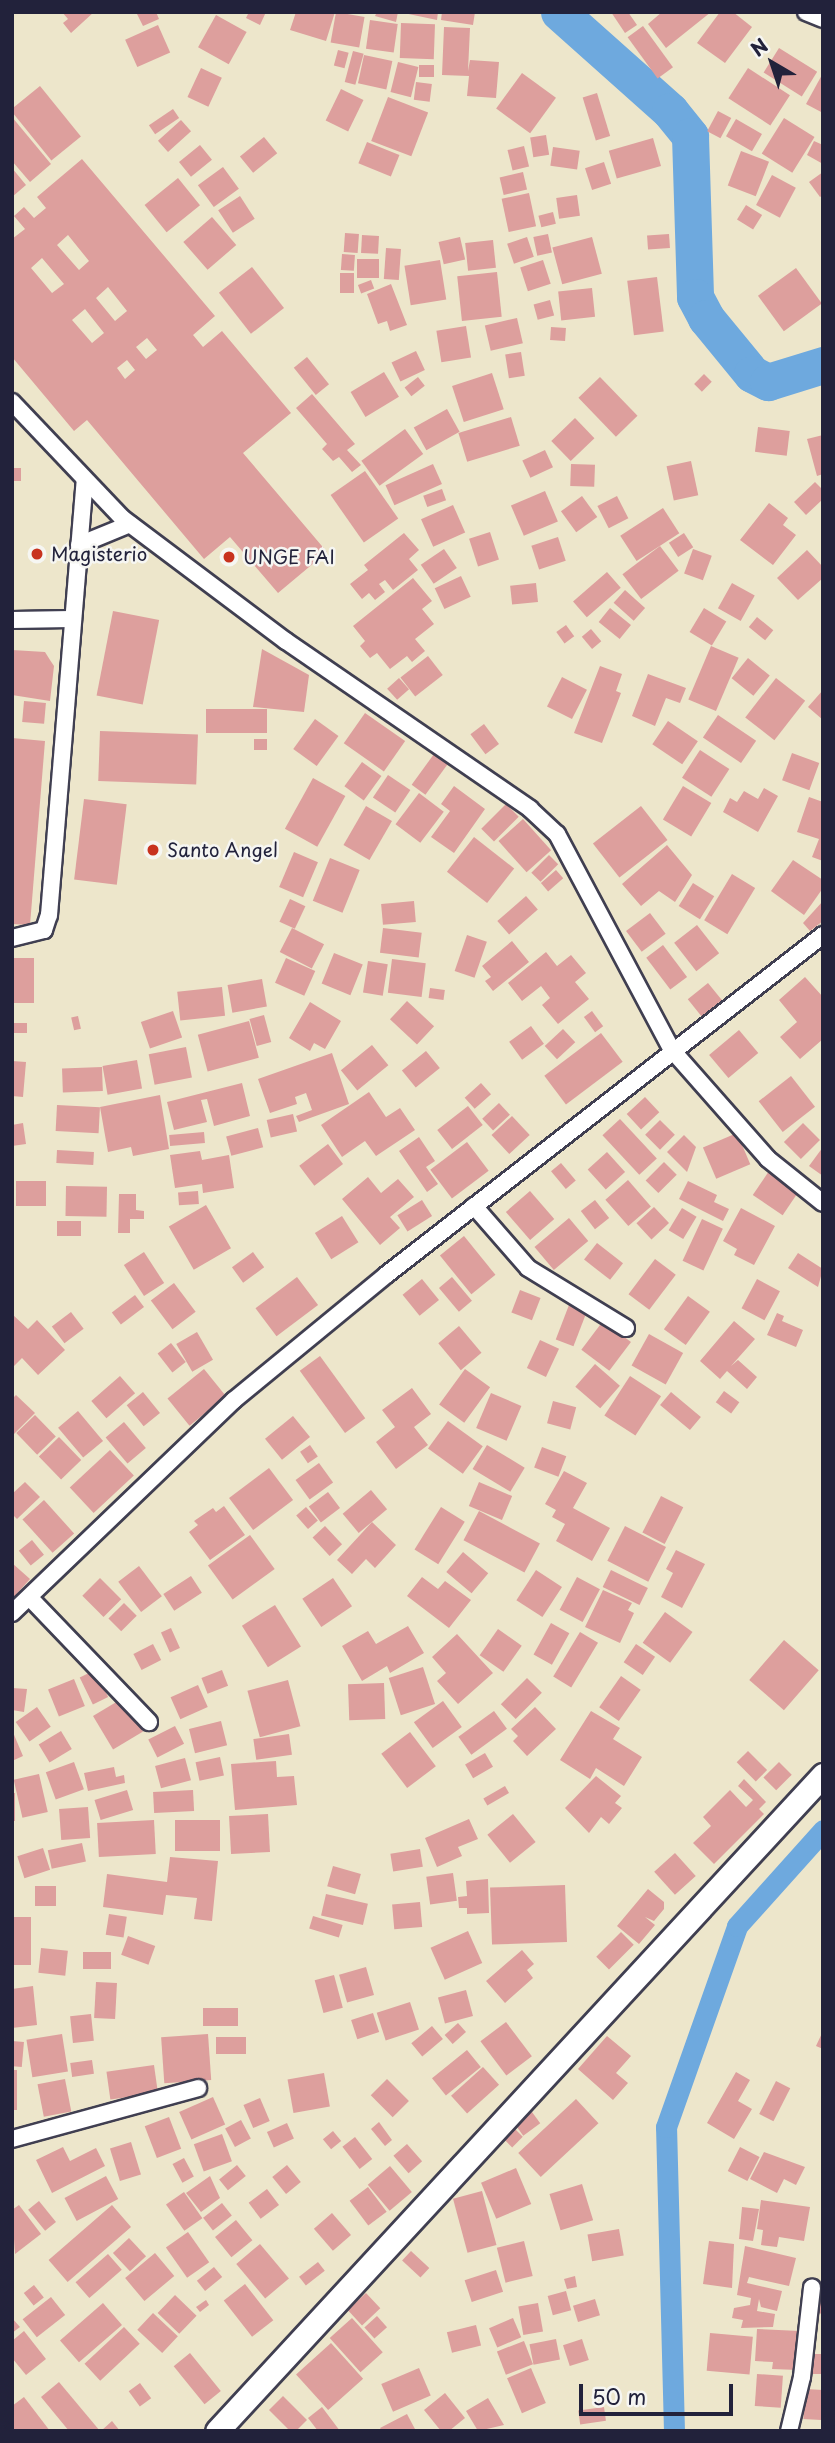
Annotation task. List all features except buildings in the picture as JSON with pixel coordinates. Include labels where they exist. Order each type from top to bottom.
[{"type":"main road","points":[[217,2431],[823,1775]]},
{"type":"street","points":[[806,12],[823,19]]},
{"type":"street","points":[[12,402],[85,481],[130,524],[286,640],[530,809],[557,834],[672,1050],[768,1159],[823,1203]]},
{"type":"street","points":[[12,938],[44,930],[49,915],[71,620],[85,481]]},
{"type":"street","points":[[79,545],[130,524]]},
{"type":"street","points":[[12,620],[71,620]]},
{"type":"street","points":[[12,1613],[234,1400],[474,1206],[823,935]]},
{"type":"street","points":[[474,1206],[528,1268],[626,1328]]},
{"type":"street","points":[[30,1598],[149,1722]]},
{"type":"street","points":[[12,2139],[198,2088]]},
{"type":"street","points":[[789,2431],[802,2377],[812,2288]]},
{"type":"waterway","points":[[559,12],[670,111],[690,136],[695,297],[706,318],[752,374],[768,382],[823,365]]},
{"type":"waterway","points":[[674,2431],[666,2127],[737,1926],[823,1830]]},
{"type":"place","name":"Magisterio","points":[[37,554]]},
{"type":"place","name":"UNGE FAI","points":[[229,557]]},
{"type":"place","name":"Santo Angel","points":[[153,850]]}]
